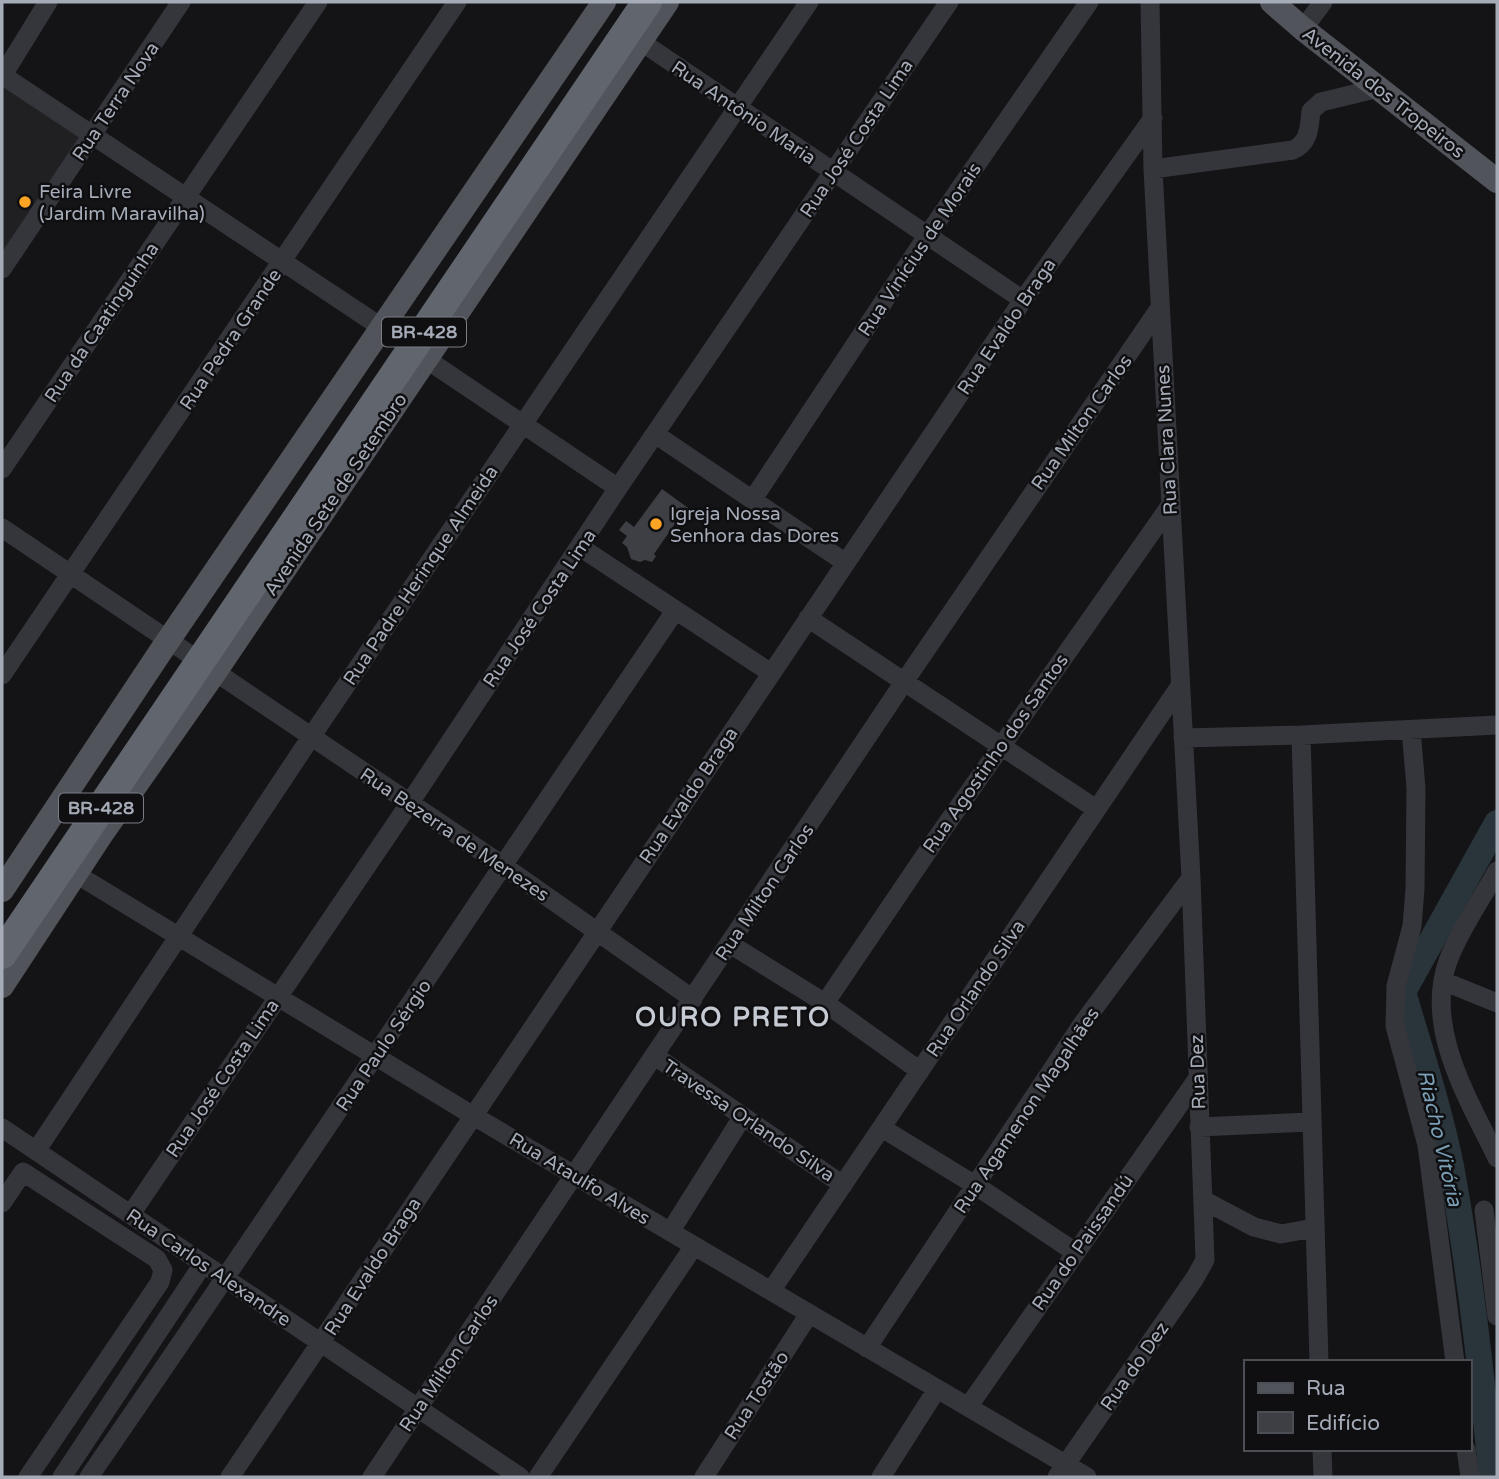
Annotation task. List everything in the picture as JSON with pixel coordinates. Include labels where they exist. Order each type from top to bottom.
[{"type":"highway","name":"Avenida Sete de Setembro","points":[[2,954],[128,768],[193,656],[626,2]]},
{"type":"highway","name":"Avenida Sete de Setembro","points":[[3,912],[193,656],[647,2]]},
{"type":"highway","points":[[128,768],[156,757]]},
{"type":"main road","name":"Avenida Sete de Setembro","points":[[193,656],[426,359],[667,2]]},
{"type":"main road","name":"Avenida dos Tropeiros","points":[[1272,2],[1497,181]]},
{"type":"main road","name":"Avenida Sete de Setembro","points":[[2,986],[156,757],[193,656],[381,327],[595,5]]},
{"type":"street","points":[[48,2],[2,75],[381,327]]},
{"type":"street","name":"Rua Terra Nova","points":[[2,269],[181,2]]},
{"type":"street","name":"Rua da Caatinguinha","points":[[2,469],[318,2]]},
{"type":"street","name":"Rua Pedra Grande","points":[[2,675],[457,2]]},
{"type":"street","name":"Rua Padre Herinque Almeida","points":[[36,1151],[311,737],[809,2]]},
{"type":"street","name":"Rua José Costa Lima","points":[[131,1214],[409,804],[618,488],[949,2]]},
{"type":"street","name":"Rua Vinícius de Morais","points":[[753,499],[927,236],[1089,2]]},
{"type":"street","name":"Rua Clara Nunes","points":[[1150,2],[1159,309],[1191,878]]},
{"type":"street","points":[[1303,29],[1323,2]]},
{"type":"street","name":"Rua Antônio Maria","points":[[640,41],[1023,300]]},
{"type":"street","points":[[1153,169],[1293,149],[1305,142],[1311,111],[1315,106],[1321,102],[1379,88]]},
{"type":"street","name":"Rua Evaldo Braga","points":[[230,1477],[1023,300],[1153,118]]},
{"type":"street","name":"Rua Milton Carlos","points":[[372,1477],[904,682],[1159,309]]},
{"type":"street","points":[[426,359],[618,488]]},
{"type":"street","points":[[656,434],[845,563]]},
{"type":"street","name":"Rua Agostinho dos Santos","points":[[825,1003],[1000,746],[1170,506]]},
{"type":"street","name":"Rua Bezerra de Menezes","points":[[2,528],[502,865],[693,999]]},
{"type":"street","points":[[580,547],[771,673]]},
{"type":"street","name":"Rua Paulo Sérgio","points":[[89,1477],[226,1279],[675,611]]},
{"type":"street","points":[[808,618],[1096,809]]},
{"type":"street","name":"Rua Orlando Silva","points":[[771,1291],[1180,686]]},
{"type":"street","points":[[1183,738],[1497,726]]},
{"type":"street","points":[[1411,730],[1416,788],[1412,926],[1396,986],[1395,1026],[1427,1145],[1455,1360]]},
{"type":"street","points":[[1301,735],[1319,1360]]},
{"type":"street","points":[[1497,871],[1455,946],[1443,981],[1440,1011],[1447,1042],[1465,1092],[1497,1158]]},
{"type":"street","name":"Rua Ataulfo Alves","points":[[75,874],[472,1115],[968,1407],[1061,1471],[1087,1477]]},
{"type":"street","name":"Rua Dez","points":[[1191,878],[1203,1266]]},
{"type":"street","name":"Rua Agamenon Magalhães","points":[[867,1348],[1083,1023],[1191,878]]},
{"type":"street","points":[[730,944],[825,1003],[920,1071]]},
{"type":"street","points":[[1443,981],[1497,1003]]},
{"type":"street","name":"Travessa Orlando Silva","points":[[656,1056],[843,1185]]},
{"type":"street","name":"Rua do Paissandú","points":[[968,1407],[1198,1078]]},
{"type":"street","points":[[670,1232],[743,1116]]},
{"type":"street","points":[[1199,1126],[1311,1122]]},
{"type":"street","name":"Rua Carlos Alexandre","points":[[2,1128],[520,1477]]},
{"type":"street","points":[[882,1128],[975,1185],[1074,1252]]},
{"type":"street","points":[[2,1203],[23,1172],[157,1259],[163,1267],[160,1282],[28,1477]]},
{"type":"street","points":[[1203,1200],[1267,1231],[1281,1234],[1314,1228]]},
{"type":"street","points":[[1497,1219],[1483,1210],[1497,1317]]},
{"type":"street","points":[[538,1477],[694,1246]]},
{"type":"street","points":[[62,1477],[203,1264]]},
{"type":"street","name":"Rua do Dez","points":[[1061,1471],[1203,1266]]},
{"type":"street","name":"Rua Tostão","points":[[704,1477],[809,1314]]},
{"type":"street","points":[[881,1477],[937,1389]]},
{"type":"street","points":[[1322,1451],[1323,1477]]},
{"type":"street","points":[[1466,1451],[1469,1477]]},
{"type":"shaded area","name":"Feira Livre (Jardim Maravilha)","points":[[2,75],[93,134],[2,269]]},
{"type":"building","name":"Igreja Nossa Senhora das Dores","points":[[662,489],[691,510],[686,518],[681,515],[654,554],[656,556],[652,562],[631,559],[627,547],[622,543],[627,536],[619,530],[626,521],[634,527]]},
{"type":"waterway","name":"Riacho Vitória","points":[[1492,1477],[1469,1282],[1451,1166],[1435,1100],[1403,992],[1497,823]]},
{"type":"place","name":"Feira Livre (Jardim Maravilha)","points":[[25,202]]},
{"type":"place","name":"Igreja Nossa Senhora das Dores","points":[[656,524]]},
{"type":"district","name":"OURO PRETO","points":[[733,1017]]}]
